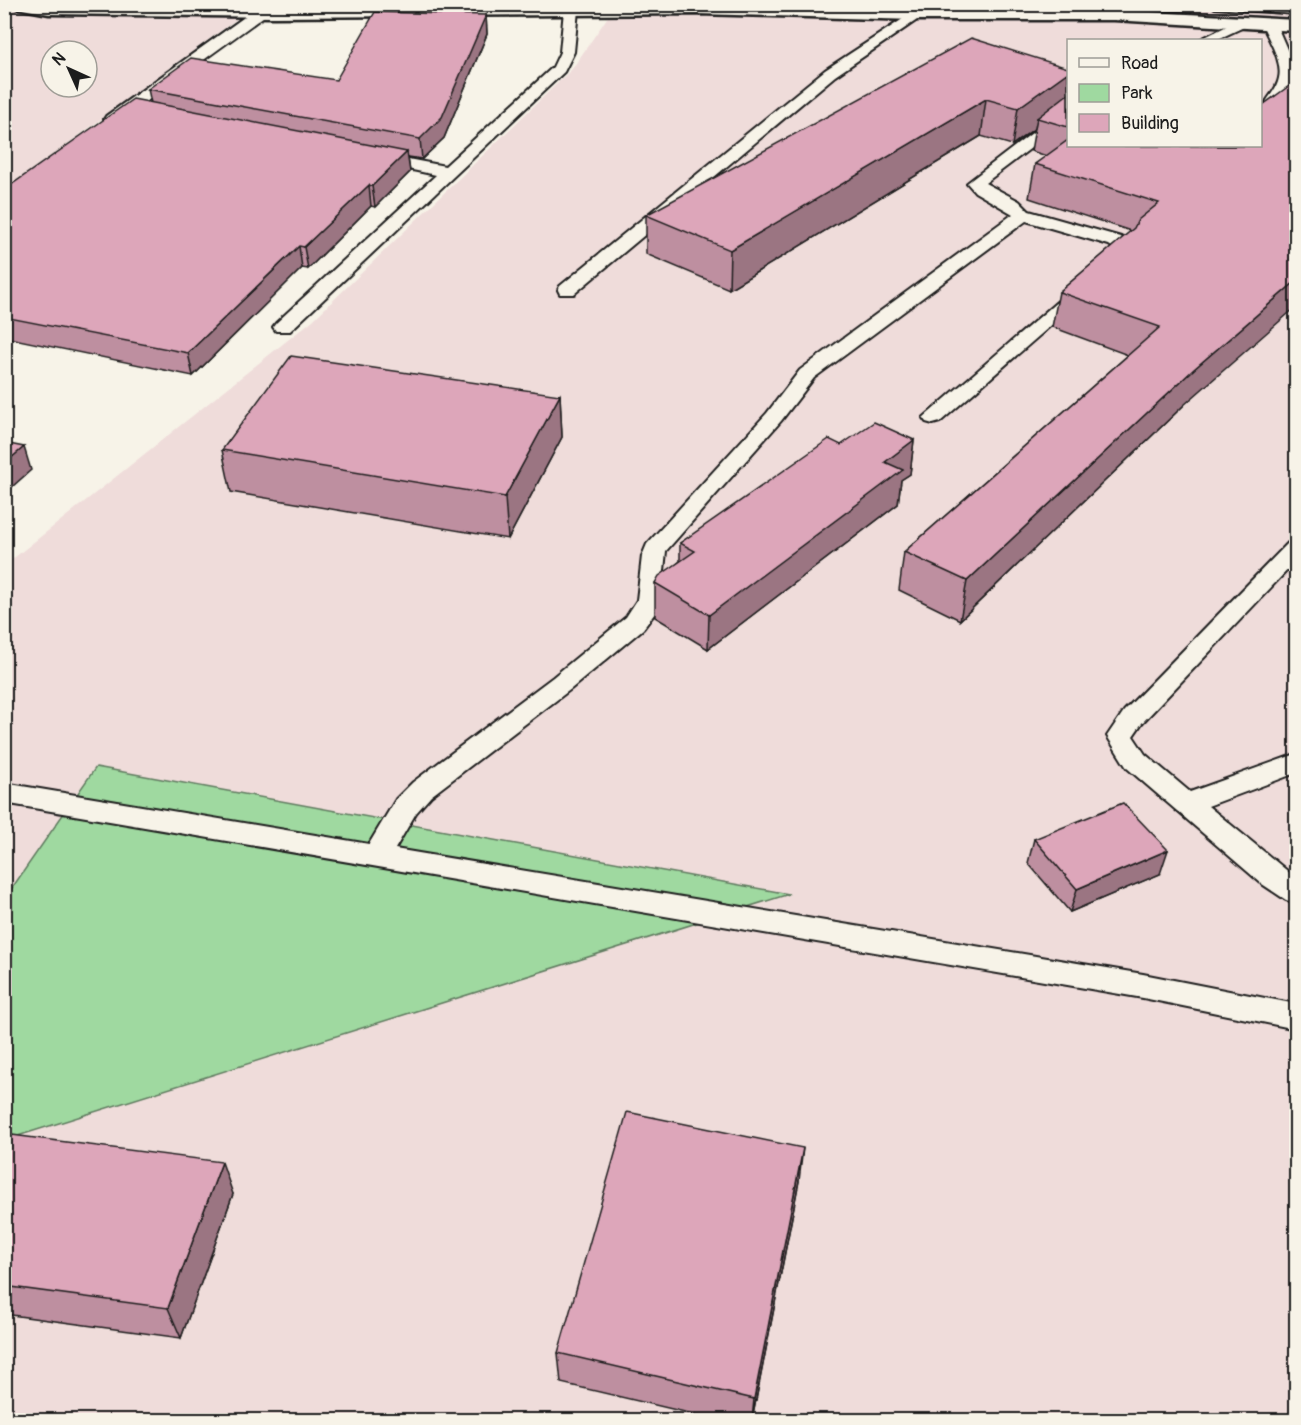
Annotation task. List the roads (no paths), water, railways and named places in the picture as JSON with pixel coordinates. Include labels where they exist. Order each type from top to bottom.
[{"type":"street","points":[[23,4],[49,9],[262,11],[571,10],[669,7],[915,15],[1114,15],[1296,26]]},
{"type":"lane","points":[[1215,4],[1296,10]]},
{"type":"lane","points":[[283,327],[559,69],[567,52],[571,10]]},
{"type":"lane","points":[[97,130],[262,11]]},
{"type":"lane","points":[[567,290],[830,73],[915,15]]},
{"type":"lane","points":[[1208,39],[1241,23]]},
{"type":"lane","points":[[1262,120],[1287,79],[1286,63],[1269,24]]},
{"type":"lane","points":[[125,110],[148,114]]},
{"type":"lane","points":[[933,418],[1119,257],[1122,247],[1115,241],[1023,215],[1018,207],[982,190],[975,183],[1067,114]]},
{"type":"lane","points":[[356,154],[448,172]]},
{"type":"lane","points":[[376,856],[406,806],[422,789],[584,667],[631,625],[645,609],[653,588],[650,570],[655,549],[774,417],[807,374],[1023,215]]},
{"type":"lane","points":[[1296,548],[1133,717],[1120,736],[1136,761],[1272,876],[1296,892]]},
{"type":"lane","points":[[1186,804],[1296,763]]},
{"type":"lane","points":[[4,793],[1143,986],[1296,1017]]}]
